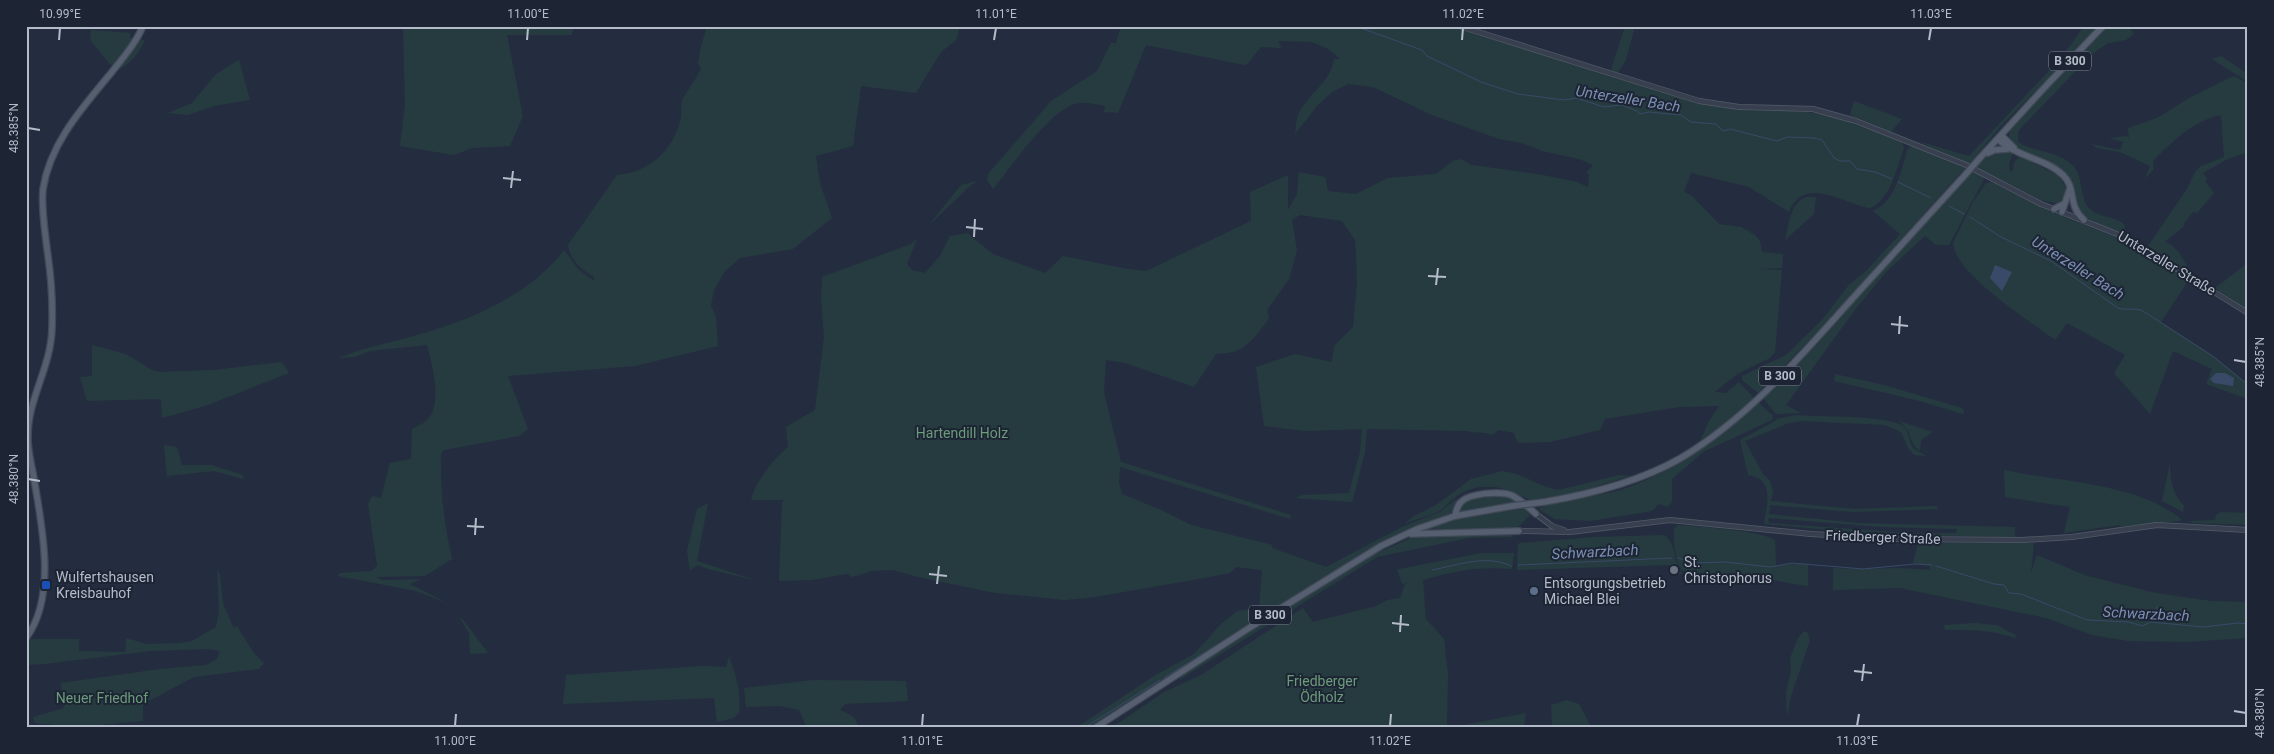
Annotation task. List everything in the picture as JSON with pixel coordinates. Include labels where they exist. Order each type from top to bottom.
[{"type":"main road","points":[[26,638],[38,616],[44,573],[39,517],[27,440],[29,418],[48,362],[52,328],[51,286],[43,201],[45,181],[56,151],[76,116],[119,63],[136,40],[143,26]]},
{"type":"main road","name":"B 300","points":[[1095,728],[1246,630],[1364,556],[1401,536],[1455,516],[1593,492],[1648,474],[1679,458],[1723,429],[1776,382],[1999,137],[2104,26]]},
{"type":"main road","points":[[1999,137],[2011,149],[2061,173],[2070,186],[2074,208],[2084,220]]},
{"type":"main road","points":[[1999,137],[2021,154]]},
{"type":"main road","points":[[1980,158],[1994,150],[2011,149]]},
{"type":"main road","points":[[2062,212],[2070,186]]},
{"type":"main road","points":[[2062,212],[2068,207],[2072,198]]},
{"type":"main road","points":[[2054,209],[2064,204]]},
{"type":"main road","points":[[1455,516],[1460,502],[1465,498],[1492,493],[1511,495],[1536,514]]},
{"type":"main road","points":[[1401,536],[1417,533],[1519,531]]},
{"type":"street","name":"Unterzeller Straße","points":[[1459,26],[1699,101],[1738,107],[1796,108],[1831,112],[1966,165],[2028,198],[2139,244],[2248,313]]},
{"type":"street","points":[[1536,514],[1552,526],[1570,532]]},
{"type":"street","name":"Friedberger Straße","points":[[1519,531],[1570,532],[1670,520],[1752,526],[1811,534],[1900,539],[2022,540],[2089,535],[2158,526],[2248,530]]},
{"type":"green space","points":[[403,26],[574,26],[572,35],[507,35],[523,116],[510,146],[472,148],[454,155],[400,146],[405,103]]},
{"type":"green space","points":[[707,26],[960,26],[956,40],[941,52],[916,93],[861,86],[853,146],[816,156],[820,183],[832,218],[793,249],[740,258],[725,271],[714,290],[711,305],[716,317],[718,346],[635,366],[508,376],[528,429],[519,436],[444,450],[441,454],[443,507],[452,559],[425,576],[376,577],[382,580],[421,579],[410,584],[447,603],[416,591],[338,576],[340,573],[372,571],[377,565],[368,504],[372,496],[381,498],[390,463],[411,459],[412,429],[429,418],[435,402],[435,382],[427,345],[370,351],[354,357],[339,358],[360,350],[443,327],[501,302],[536,279],[564,250],[579,270],[594,281],[594,277],[581,268],[574,260],[568,245],[617,175],[640,170],[667,149],[678,129],[682,100],[701,68],[698,64]]},
{"type":"green space","name":"Hartendill Holz","points":[[1121,26],[1228,26],[1231,28],[1231,26],[1449,26],[1698,103],[1739,110],[1798,111],[1830,115],[1893,138],[1902,143],[1904,148],[1888,190],[1877,204],[1870,208],[1837,197],[1814,193],[1804,195],[1795,201],[1789,212],[1749,187],[1691,173],[1684,192],[1692,196],[1719,224],[1741,227],[1755,235],[1760,241],[1762,252],[1783,254],[1782,268],[1759,269],[1782,270],[1775,352],[1770,358],[1737,374],[1715,392],[1726,393],[1739,382],[1754,398],[1720,427],[1700,441],[1708,423],[1719,406],[1679,407],[1605,419],[1600,430],[1550,442],[1520,443],[1517,442],[1514,433],[1499,430],[1492,435],[1467,431],[1367,429],[1365,452],[1352,502],[1295,498],[1303,495],[1349,493],[1360,452],[1362,429],[1305,431],[1264,426],[1256,367],[1295,354],[1332,362],[1334,346],[1353,327],[1357,283],[1355,240],[1342,221],[1300,215],[1292,220],[1297,251],[1289,279],[1267,310],[1269,318],[1250,342],[1236,351],[1216,354],[1194,387],[1125,363],[1106,360],[1104,392],[1121,462],[1291,515],[1290,519],[1120,467],[1119,483],[1122,494],[1191,525],[1269,544],[1272,545],[1272,548],[1326,567],[1402,527],[1440,512],[1456,499],[1458,500],[1451,513],[1400,533],[1349,562],[1091,728],[1076,728],[1154,676],[1194,654],[1221,624],[1237,611],[1259,608],[1262,570],[1236,567],[1230,573],[1095,597],[1065,600],[995,593],[892,570],[872,571],[852,577],[847,574],[811,580],[779,581],[782,503],[784,500],[751,500],[756,486],[766,471],[788,447],[786,427],[815,410],[824,337],[821,301],[822,277],[911,244],[917,239],[907,264],[912,270],[925,273],[940,256],[950,236],[967,233],[993,254],[1045,273],[1063,256],[1146,271],[1251,221],[1250,192],[1288,175],[1288,210],[1297,194],[1299,172],[1325,177],[1328,191],[1356,194],[1388,178],[1436,174],[1453,161],[1460,159],[1472,165],[1543,175],[1577,182],[1588,187],[1589,174],[1586,173],[1593,165],[1579,159],[1542,151],[1522,143],[1499,139],[1432,115],[1373,87],[1348,84],[1332,92],[1317,106],[1295,134],[1297,119],[1304,104],[1329,74],[1334,59],[1340,59],[1328,49],[1312,42],[1278,41],[1281,46],[1280,48],[1261,47],[1248,63],[1244,65],[1146,45],[1118,113],[1104,112],[1105,106],[1090,103],[1070,106],[1045,125],[993,189],[987,180],[989,173],[1051,101],[1097,71],[1111,43],[1116,43]]},
{"type":"green space","points":[[1625,26],[1635,26],[1626,60],[1618,73],[1611,70]]},
{"type":"green space","points":[[2084,26],[2099,26],[2000,127],[1969,164],[1917,141],[1969,156],[2062,57]]},
{"type":"green space","points":[[2106,26],[2127,26],[2133,32],[2133,35],[2126,40],[2108,43],[2091,55],[2020,129],[2018,132],[2018,142],[2025,146],[2053,154],[2072,165],[2079,176],[2084,200],[2087,205],[2095,213],[2123,223],[2125,226],[2123,232],[2104,226],[2079,211],[2075,202],[2073,187],[2068,177],[2062,172],[2021,152],[2009,140],[2010,130],[2066,66]]},
{"type":"green space","points":[[91,30],[130,33],[130,38],[145,40],[133,59],[120,69],[115,70],[90,40]]},
{"type":"green space","points":[[2221,56],[2248,74],[2248,82],[2212,59]]},
{"type":"green space","points":[[239,60],[250,100],[214,106],[188,115],[168,113],[192,103],[216,74]]},
{"type":"green space","points":[[2234,76],[2248,84],[2248,152],[2228,159],[2203,173],[2207,178],[2205,181],[2214,193],[2197,213],[2193,212],[2183,227],[2165,242],[2177,250],[2190,273],[2148,246],[2187,189],[2195,172],[2201,166],[2224,157],[2221,115],[2201,122],[2176,139],[2153,161],[2154,169],[2145,179],[2150,166],[2120,152],[2097,148],[2091,144],[2120,150],[2123,142],[2109,138],[2127,136],[2129,138],[2128,128],[2157,118],[2191,97]]},
{"type":"green space","points":[[1854,101],[1902,119],[1891,132],[1850,115]]},
{"type":"green space","points":[[1913,145],[1965,168],[1826,323],[1758,393],[1742,380],[1742,376],[1786,355],[1823,319],[1848,286],[1867,270],[1900,234],[1873,211],[1881,207],[1892,193],[1900,175],[1908,148]]},
{"type":"green space","points":[[1994,150],[2013,153],[2009,164],[2010,171],[2013,171],[2014,162],[2020,156],[2059,176],[2066,187],[2064,198],[2059,204],[2041,200],[1976,167]]},
{"type":"green space","points":[[1971,171],[1984,177],[1983,181],[1949,245],[1936,245],[1925,236],[1886,272],[1854,311],[1786,405],[1801,413],[1776,414],[1763,398],[1829,330]]},
{"type":"green space","points":[[978,181],[970,186],[928,226],[961,185]]},
{"type":"green space","points":[[1991,182],[2049,211],[2138,246],[2190,278],[2161,322],[2212,355],[2248,384],[2248,399],[2206,384],[2212,369],[2173,351],[2150,414],[2114,373],[2125,355],[2067,323],[2055,340],[1995,296],[1966,269],[1957,255],[1953,243],[1973,202],[1986,183]]},
{"type":"green space","points":[[1806,197],[1816,197],[1814,214],[1785,240],[1793,209]]},
{"type":"green space","points":[[2248,263],[2248,310],[2215,288]]},
{"type":"green space","points":[[92,345],[126,354],[152,370],[160,372],[213,370],[282,362],[289,373],[205,406],[162,418],[161,399],[87,401],[80,377],[92,376]]},
{"type":"green space","points":[[1835,374],[1884,385],[1962,408],[1964,411],[1963,414],[1916,400],[1834,381]]},
{"type":"green space","points":[[1758,402],[1773,416],[1772,420],[1703,452],[1672,479],[1672,502],[1668,507],[1659,504],[1652,511],[1590,521],[1555,519],[1538,509],[1557,503],[1620,490],[1658,474],[1693,452]]},
{"type":"green space","points":[[1795,415],[1885,420],[1904,427],[1913,448],[1926,456],[1914,455],[1908,448],[1901,432],[1885,425],[1803,421],[1789,423],[1745,441],[1763,474],[1770,481],[1773,491],[1771,501],[1854,509],[1937,506],[1938,509],[1853,512],[1770,505],[1769,514],[1858,523],[2015,527],[2015,537],[1882,535],[1764,524],[1767,501],[1766,487],[1757,477],[1748,475],[1740,440],[1777,419]],"holes":[[[1768,518],[1880,527],[1957,529],[1956,533],[1910,533],[1769,523]]]},
{"type":"green space","points":[[1898,421],[1933,432],[1921,440],[1920,451],[1916,448],[1906,428]]},
{"type":"green space","points":[[164,445],[177,447],[182,465],[211,465],[243,475],[243,479],[214,471],[167,476]]},
{"type":"green space","points":[[2170,463],[2172,486],[2184,506],[2183,512],[2162,501]]},
{"type":"green space","points":[[2004,470],[2120,491],[2163,507],[2181,519],[2181,521],[2121,527],[2120,525],[2064,533],[2070,507],[2005,497]]},
{"type":"green space","points":[[1502,471],[1517,474],[1544,486],[1559,490],[1619,475],[1630,476],[1575,493],[1529,500],[1503,488],[1473,488],[1464,492],[1438,512],[1404,524],[1414,516],[1436,505],[1471,479]]},
{"type":"green space","points":[[1493,495],[1509,496],[1518,502],[1457,513],[1459,507],[1471,498]]},
{"type":"green space","points":[[708,503],[697,561],[758,581],[698,565],[690,570],[687,551],[697,509]]},
{"type":"green space","points":[[1525,509],[1530,515],[1516,529],[1428,529],[1437,524],[1460,517]]},
{"type":"green space","points":[[2221,512],[2248,513],[2248,525],[2192,523],[2191,521],[2215,520],[2216,515]]},
{"type":"green space","points":[[1678,525],[1743,531],[1775,540],[1776,566],[1808,564],[1808,586],[1739,575],[1686,572],[1680,567],[1675,550],[1674,529]]},
{"type":"green space","points":[[1512,533],[1513,537],[1469,538],[1377,557],[1179,680],[1182,675],[1368,557],[1418,535]]},
{"type":"green space","points":[[1664,535],[1671,543],[1677,565],[1683,574],[1673,574],[1669,565],[1517,570],[1518,545],[1520,543],[1594,537]]},
{"type":"green space","points":[[2034,543],[2031,573],[2037,555],[2084,575],[2156,593],[2211,601],[2248,602],[2248,638],[2187,642],[2128,641],[2092,635],[2046,618],[1900,588],[1833,590],[1833,568],[1929,570],[1930,566],[1913,563],[1918,544]]},
{"type":"green space","name":"Friedberger Ödholz","points":[[1482,553],[1514,553],[1512,569],[1489,568],[1467,570],[1423,580],[1426,619],[1444,639],[1448,674],[1447,724],[1453,727],[1526,713],[1524,728],[1111,728],[1164,692],[1201,675],[1303,608],[1313,622],[1376,606],[1387,600],[1400,598],[1405,584],[1410,583],[1402,584],[1397,570],[1399,569]]},
{"type":"green space","name":"Neuer Friedhof","points":[[217,570],[220,574],[223,604],[234,628],[237,626],[253,652],[264,663],[259,669],[194,677],[143,704],[143,721],[77,727],[35,723],[33,717],[64,708],[61,683],[160,669],[206,665],[217,659],[220,651],[208,649],[151,651],[26,665],[26,642],[29,639],[79,639],[79,651],[125,652],[126,638],[147,644],[192,641],[216,627],[219,611]]},
{"type":"green space","points":[[459,617],[488,653],[470,654],[469,633]]},
{"type":"green space","points":[[1974,623],[1996,625],[2016,635],[2015,638],[1980,631],[1945,630],[1944,625]]},
{"type":"green space","points":[[1804,631],[1808,633],[1810,640],[1790,699],[1787,717],[1786,692],[1791,670],[1790,658],[1798,638]]},
{"type":"green space","points":[[729,657],[739,691],[739,713],[734,718],[717,722],[714,698],[563,704],[566,675],[704,666],[726,667]]},
{"type":"green space","points":[[813,680],[906,681],[908,701],[845,704],[840,710],[855,719],[857,728],[807,728],[799,710],[780,706],[746,707],[744,688]]},
{"type":"green space","points":[[1567,700],[1579,704],[1592,728],[1552,728],[1551,705]]},
{"type":"water","points":[[1995,265],[2012,272],[2002,291],[1990,278]]},
{"type":"water","points":[[2216,373],[2225,373],[2234,378],[2233,386],[2214,383],[2210,379]]},
{"type":"waterway","name":"Unterzeller Bach","points":[[1355,26],[1422,50],[1427,56],[1481,82],[1518,94],[1564,100],[1576,98],[1604,107],[1622,105],[1640,114],[1649,112],[1681,115],[1691,122],[1716,124],[1723,131],[1730,129],[1777,141],[1787,137],[1814,138],[1822,140],[1834,158],[1840,161],[1850,161],[1857,169],[1875,172],[1892,179]]},
{"type":"waterway","name":"Unterzeller Bach","points":[[1898,182],[1931,198]]},
{"type":"waterway","name":"Unterzeller Bach","points":[[1949,206],[1964,214]]},
{"type":"waterway","name":"Unterzeller Bach","points":[[1970,217],[2001,237],[2051,261],[2118,308],[2143,311],[2214,357],[2248,385]]},
{"type":"waterway","name":"Schwarzbach","points":[[1518,565],[1672,558]]},
{"type":"waterway","name":"Schwarzbach","points":[[1678,558],[1695,563],[1725,562],[1771,567],[1792,563],[1863,569],[1915,564],[1932,565]]},
{"type":"waterway","name":"Schwarzbach","points":[[1432,570],[1462,563],[1482,561],[1492,561],[1511,566]]},
{"type":"waterway","name":"Schwarzbach","points":[[1936,566],[1994,584],[2004,585],[2009,593],[2021,594],[2087,620],[2129,622],[2142,626],[2151,622],[2203,627],[2238,623],[2248,624]]},
{"type":"waterway","points":[[2156,622],[2157,606]]},
{"type":"waterway","name":"Schwarzbach","points":[[1164,678],[1223,641]]},
{"type":"waterway","name":"Schwarzbach","points":[[1084,728],[1160,680]]},
{"type":"place","name":"St. Christophorus","points":[[1674,570]]},
{"type":"place","name":"Wulfertshausen Kreisbauhof","points":[[46,585]]},
{"type":"place","name":"Entsorgungsbetrieb Michael Blei","points":[[1534,591]]}]
